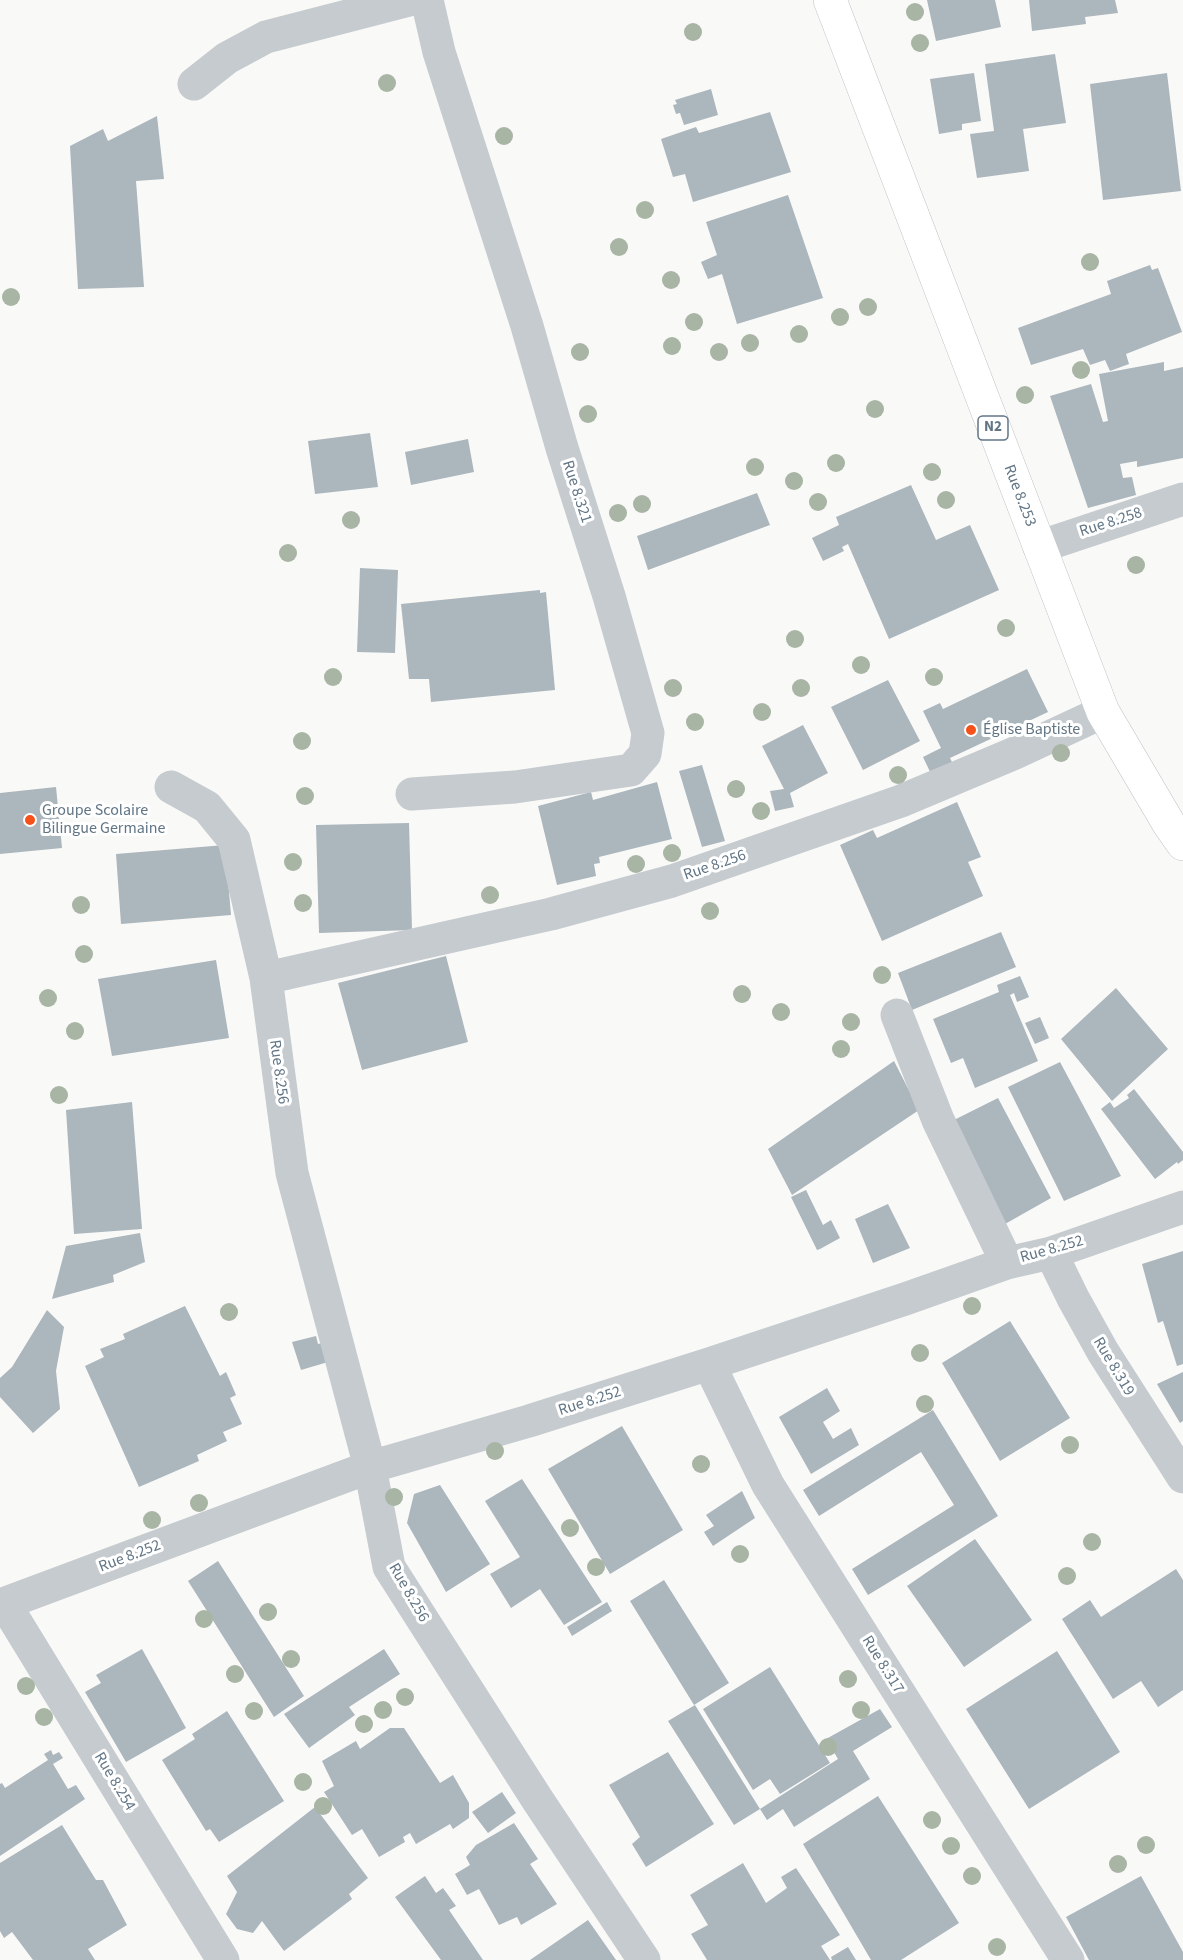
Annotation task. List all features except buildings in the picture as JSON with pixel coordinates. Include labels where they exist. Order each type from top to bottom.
[{"type":"highway","name":"Rue 8.253","points":[[830,0],[1103,712],[1183,844]]},
{"type":"street","points":[[194,84],[227,58],[266,37],[409,0]]},
{"type":"street","name":"Rue 8.321","points":[[412,794],[515,787],[631,770],[645,754],[648,733],[527,326],[439,52],[427,0]]},
{"type":"street","name":"Rue 8.258","points":[[1039,547],[1183,499]]},
{"type":"street","name":"Rue 8.256","points":[[644,1960],[389,1567],[370,1467],[292,1173],[266,978],[550,914],[672,881],[912,796],[1015,753],[1103,712]]},
{"type":"street","points":[[171,787],[207,807],[234,840],[266,978]]},
{"type":"street","points":[[897,1015],[938,1120],[1007,1263]]},
{"type":"street","name":"Rue 8.252","points":[[2,1604],[370,1467],[529,1421],[710,1364],[1007,1263],[1051,1253],[1183,1207]]},
{"type":"street","name":"Rue 8.319","points":[[1051,1253],[1072,1298],[1103,1352],[1183,1477]]},
{"type":"street","name":"Rue 8.317","points":[[710,1364],[768,1485],[1068,1960]]},
{"type":"street","name":"Rue 8.254","points":[[2,1604],[223,1960]]},
{"type":"place","name":"Église Baptiste","points":[[971,730]]},
{"type":"place","name":"Groupe Scolaire Bilingue Germaine","points":[[30,820]]}]
